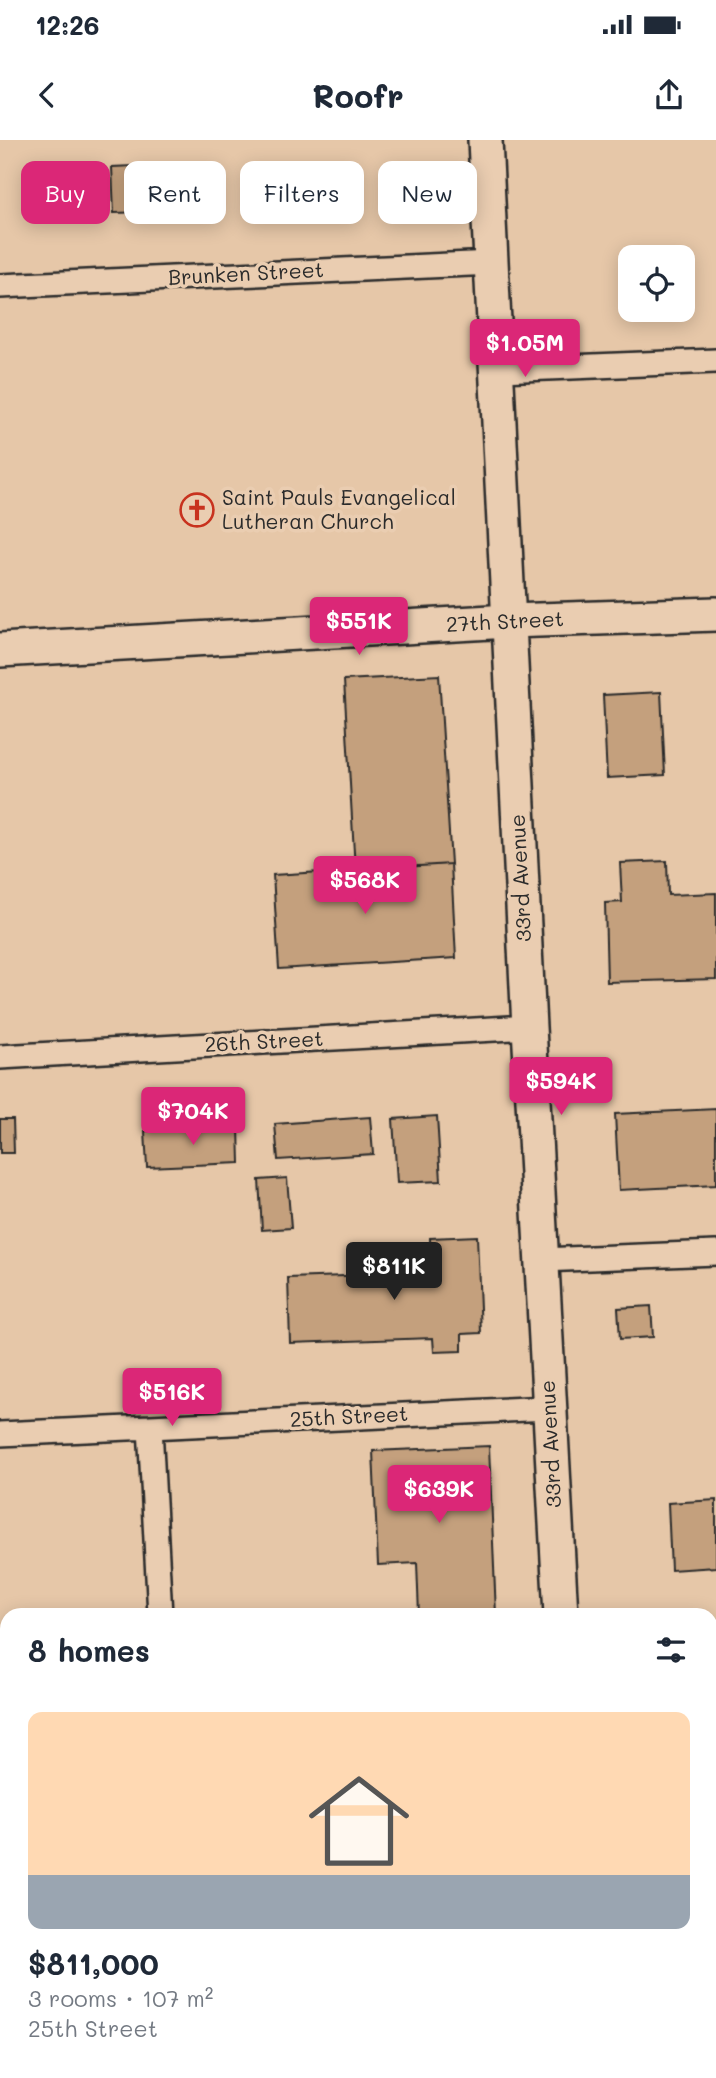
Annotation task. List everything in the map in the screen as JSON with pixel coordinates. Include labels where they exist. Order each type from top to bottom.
[{"type":"main road","name":"33rd Avenue","points":[[485,140],[561,1608]]},
{"type":"main road","name":"27th Street","points":[[0,650],[509,621],[716,614]]},
{"type":"street","name":"Brunken Street","points":[[0,286],[492,263]]},
{"type":"street","points":[[497,370],[716,361]]},
{"type":"street","name":"26th Street","points":[[0,1057],[529,1027]]},
{"type":"street","points":[[541,1260],[716,1252]]},
{"type":"street","name":"25th Street","points":[[0,1434],[549,1408]]},
{"type":"street","points":[[150,1427],[160,1608]]},
{"type":"building","points":[[124,166],[124,213],[114,213],[112,167]]},
{"type":"building","points":[[439,675],[451,864],[355,870],[344,680]]},
{"type":"building","points":[[661,692],[665,775],[607,778],[603,695]]},
{"type":"building","points":[[667,861],[668,895],[716,893],[716,979],[607,982],[605,903],[622,902],[620,863]]},
{"type":"building","points":[[451,864],[456,958],[279,969],[273,875]]},
{"type":"building","points":[[716,1109],[716,1185],[619,1190],[615,1114]]},
{"type":"building","points":[[437,1116],[441,1181],[397,1183],[393,1119]]},
{"type":"building","points":[[370,1117],[373,1154],[278,1160],[275,1124]]},
{"type":"building","points":[[0,1119],[13,1119],[14,1153],[0,1153]]},
{"type":"building","points":[[239,1127],[240,1163],[147,1167],[145,1131]]},
{"type":"building","points":[[287,1178],[291,1228],[262,1230],[259,1180]]},
{"type":"building","points":[[477,1236],[481,1333],[462,1334],[462,1351],[434,1352],[433,1338],[290,1343],[288,1278],[431,1273],[430,1238]]},
{"type":"building","points":[[651,1306],[653,1337],[620,1339],[618,1308]]},
{"type":"building","points":[[489,1446],[496,1608],[419,1608],[417,1563],[378,1565],[373,1451]]},
{"type":"building","points":[[716,1500],[716,1567],[671,1570],[668,1503]]},
{"type":"place","name":"Saint Pauls Evangelical Lutheran Church","points":[[197,510]]}]
